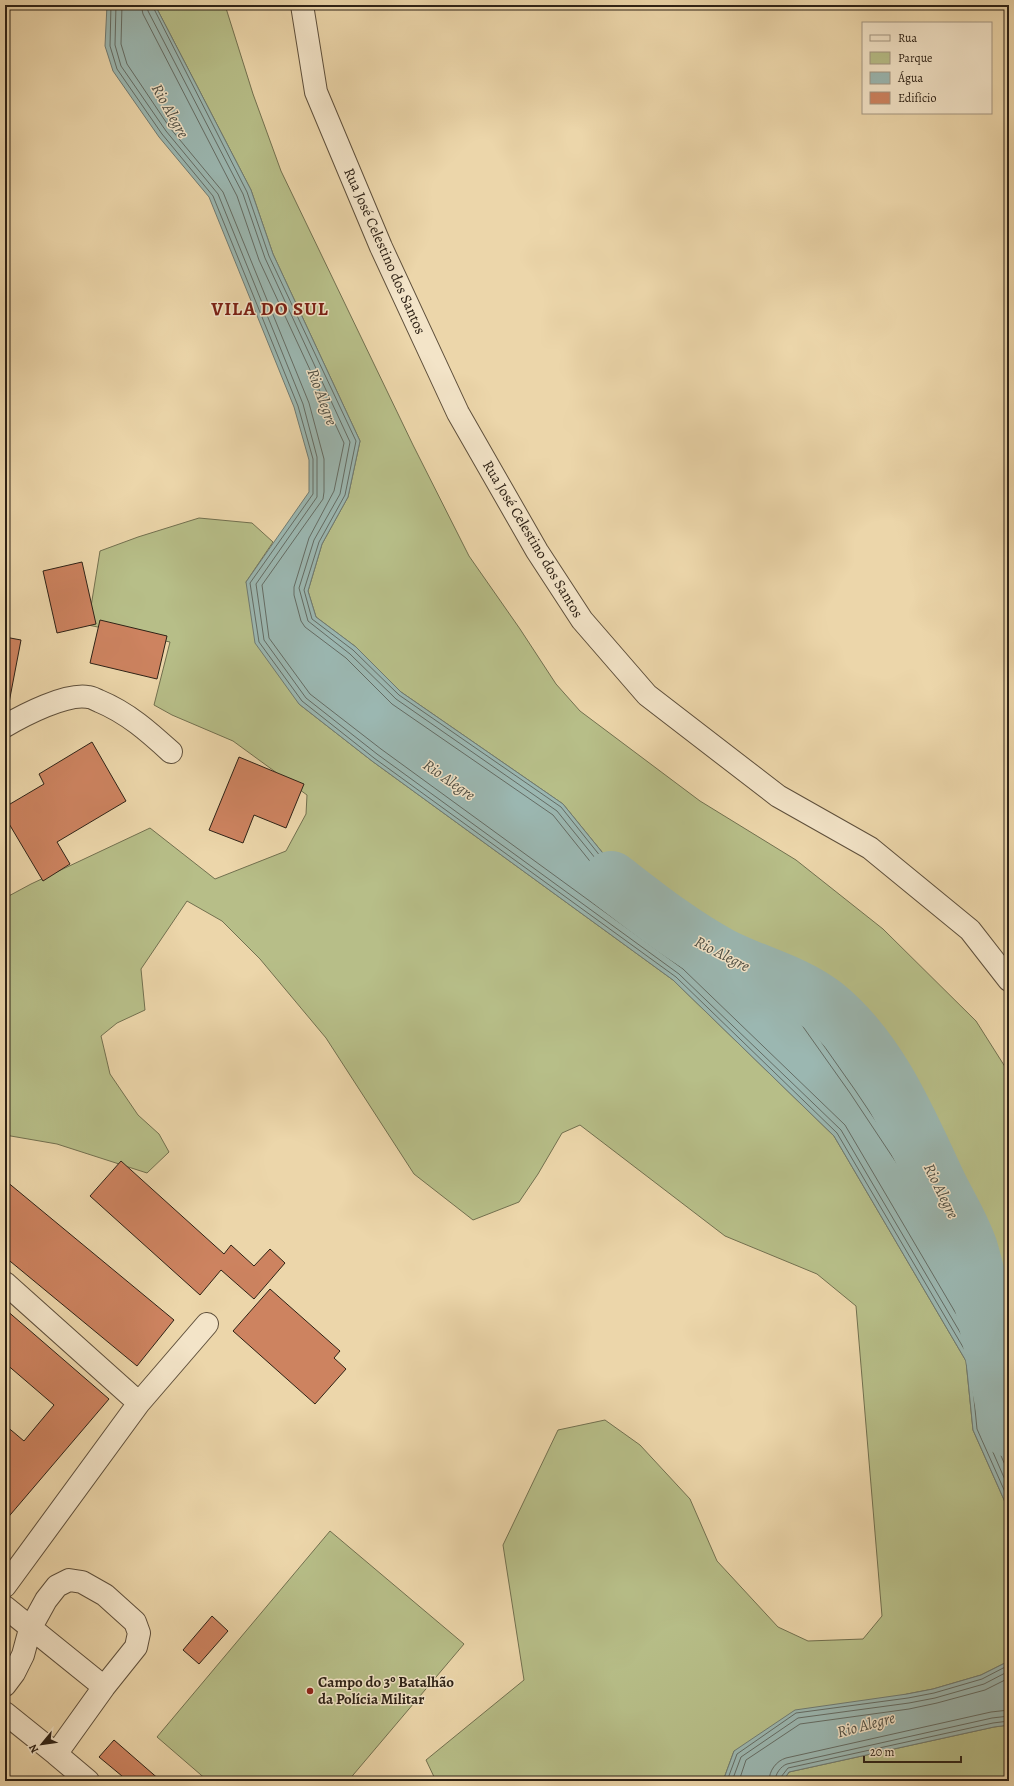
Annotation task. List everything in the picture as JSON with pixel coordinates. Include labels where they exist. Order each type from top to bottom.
[{"type":"street","name":"Rua José Celestino dos Santos","points":[[302,5],[316,92],[381,247],[458,413],[537,550],[582,620],[647,695],[778,796],[870,848],[970,930],[1009,980]]},
{"type":"street","points":[[5,726],[28,713],[71,697],[88,697],[107,704],[134,720],[171,752]]},
{"type":"street","points":[[5,1283],[139,1403]]},
{"type":"street","points":[[5,1586],[139,1403],[207,1324]]},
{"type":"street","points":[[5,1685],[14,1674],[23,1656],[30,1629],[46,1600],[57,1586],[69,1580],[82,1582],[105,1595],[135,1622],[139,1633],[136,1647],[104,1687],[56,1754]]},
{"type":"street","points":[[5,1607],[30,1629],[104,1687]]},
{"type":"street","points":[[5,1713],[88,1781]]},
{"type":"green space","points":[[155,5],[225,5],[253,94],[281,171],[413,445],[469,556],[556,684],[580,711],[700,801],[796,860],[883,929],[976,1021],[1009,1073],[1009,1399],[973,1251],[862,1085],[804,1002],[703,954],[628,884],[563,804],[401,692],[356,647],[316,617],[308,591],[322,544],[348,497],[360,441],[273,254],[251,190]]},
{"type":"green space","points":[[199,518],[252,523],[273,542],[246,582],[299,704],[372,761],[673,980],[834,1136],[966,1361],[973,1430],[1009,1511],[1009,1661],[981,1675],[933,1689],[907,1694],[734,1751],[723,1781],[436,1781],[426,1760],[524,1680],[503,1545],[558,1430],[605,1420],[640,1445],[690,1499],[717,1561],[778,1627],[808,1641],[863,1639],[882,1616],[856,1306],[817,1274],[725,1236],[580,1125],[562,1133],[538,1174],[519,1202],[473,1220],[414,1174],[326,1038],[260,959],[222,921],[187,901],[141,969],[145,1010],[117,1023],[101,1036],[110,1074],[138,1115],[159,1134],[169,1152],[147,1173],[57,1144],[5,1135],[5,898],[31,884],[150,828],[215,879],[286,851],[306,814],[307,795],[233,741],[172,715],[154,705],[170,642],[88,625],[100,551],[138,537]]},
{"type":"green space","name":"Campo do 3º Batalhão da Polícia Militar","points":[[330,1531],[464,1644],[348,1781],[208,1781],[157,1737]]},
{"type":"green space","points":[[1009,1725],[1009,1781],[783,1781],[789,1772]]},
{"type":"water","points":[[107,5],[155,5],[251,190],[273,254],[360,441],[348,497],[322,544],[308,591],[316,617],[356,647],[401,692],[563,804],[628,884],[703,954],[804,1002],[862,1085],[973,1251],[1009,1399],[1009,1511],[973,1430],[966,1361],[834,1136],[673,980],[372,761],[299,704],[255,643],[246,582],[309,492],[309,460],[294,407],[209,197],[159,137],[113,71],[105,46]]},
{"type":"water","points":[[1009,1661],[1009,1725],[789,1772],[783,1781],[723,1781],[734,1751],[795,1710],[933,1689],[981,1675]]},
{"type":"building","points":[[82,562],[96,624],[57,633],[43,571]]},
{"type":"building","points":[[100,620],[167,636],[157,679],[90,663]]},
{"type":"building","points":[[5,637],[21,640],[8,708],[5,708]]},
{"type":"building","points":[[92,742],[126,801],[57,842],[70,864],[43,881],[5,817],[5,807],[44,784],[39,774]]},
{"type":"building","points":[[239,757],[304,784],[286,828],[254,815],[243,843],[209,830]]},
{"type":"building","points":[[121,1161],[224,1254],[231,1245],[254,1266],[270,1249],[285,1263],[254,1299],[221,1270],[200,1295],[90,1196]]},
{"type":"building","points":[[6,1181],[174,1320],[137,1366],[5,1257]]},
{"type":"building","points":[[270,1289],[340,1351],[334,1358],[346,1369],[315,1404],[233,1331]]},
{"type":"building","points":[[5,1309],[109,1399],[5,1521],[5,1425],[24,1441],[54,1405],[5,1363]]},
{"type":"building","points":[[212,1616],[228,1631],[199,1664],[183,1650]]},
{"type":"building","points":[[114,1740],[161,1781],[128,1781],[99,1757]]},
{"type":"waterway","name":"Rio Alegre","points":[[611,880],[664,920],[706,948],[733,962],[786,984],[824,1006],[844,1024],[877,1066],[904,1114],[959,1225],[969,1249],[986,1315],[1009,1428]]},
{"type":"place","name":"Campo do 3º Batalhão da Polícia Militar","points":[[310,1691]]},
{"type":"district","name":"VILA DO SUL","points":[[270,309]]}]
